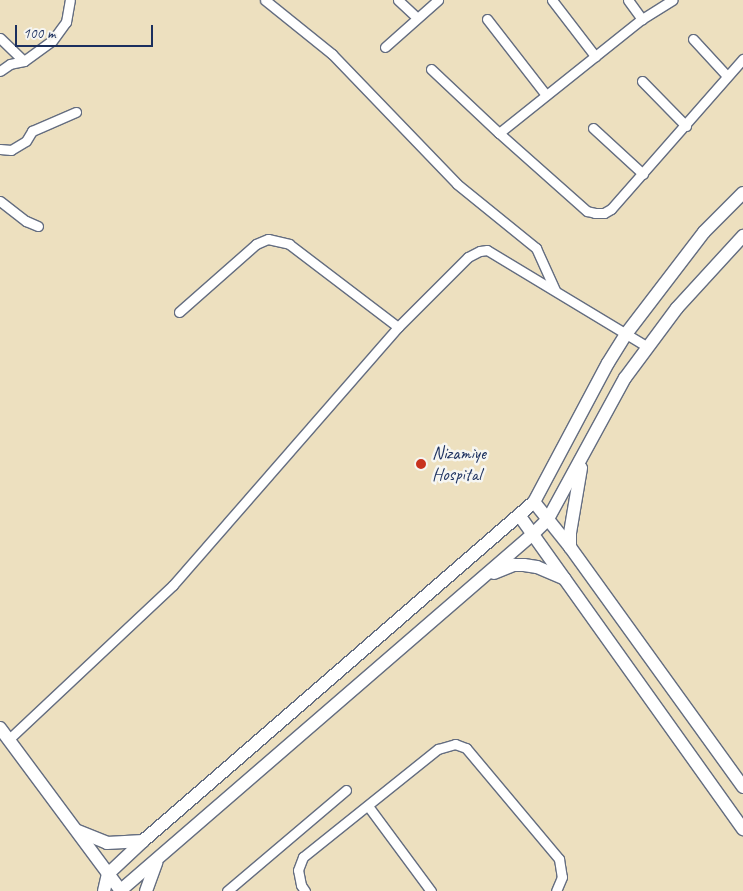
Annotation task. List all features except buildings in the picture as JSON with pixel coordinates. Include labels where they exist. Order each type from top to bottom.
[{"type":"street","points":[[0,71],[10,64],[24,61],[52,41],[66,22],[70,0]]},
{"type":"street","points":[[265,0],[332,54],[457,184],[536,248],[555,290]]},
{"type":"street","points":[[398,0],[417,18]]},
{"type":"street","points":[[385,47],[438,0]]},
{"type":"street","points":[[552,0],[595,56]]},
{"type":"street","points":[[628,0],[642,19]]},
{"type":"street","points":[[499,133],[642,19],[673,0]]},
{"type":"street","points":[[487,19],[546,94]]},
{"type":"street","points":[[0,38],[24,61]]},
{"type":"street","points":[[693,39],[727,76]]},
{"type":"street","points":[[430,69],[587,211],[604,213],[612,209],[743,59]]},
{"type":"street","points":[[642,81],[686,126]]},
{"type":"street","points":[[0,149],[11,150],[26,141],[32,131],[76,112]]},
{"type":"street","points":[[593,128],[643,174]]},
{"type":"street","points":[[104,891],[108,874],[143,841],[534,502],[608,363],[626,334],[704,232],[743,192]]},
{"type":"street","points":[[0,201],[26,221],[38,226]]},
{"type":"street","points":[[0,728],[121,891],[548,519],[625,378],[677,308],[743,236]]},
{"type":"street","points":[[180,312],[256,244],[268,239],[289,244],[398,326]]},
{"type":"street","points":[[9,740],[174,585],[398,326],[468,257],[480,251],[496,254],[648,347]]},
{"type":"street","points":[[570,547],[570,533],[582,457]]},
{"type":"street","points":[[534,502],[570,547],[743,787]]},
{"type":"street","points":[[519,515],[743,829]]},
{"type":"street","points":[[484,576],[514,565],[524,565],[536,567],[565,579]]},
{"type":"street","points":[[305,891],[301,885],[298,870],[303,857],[438,749],[455,744],[466,748],[559,859],[562,877],[556,891]]},
{"type":"street","points":[[227,891],[346,790]]},
{"type":"street","points":[[368,806],[431,891]]},
{"type":"street","points":[[76,830],[107,843],[143,841]]},
{"type":"street","points":[[146,891],[159,858]]},
{"type":"place","name":"Nizamiye Hospital","points":[[421,464]]}]
